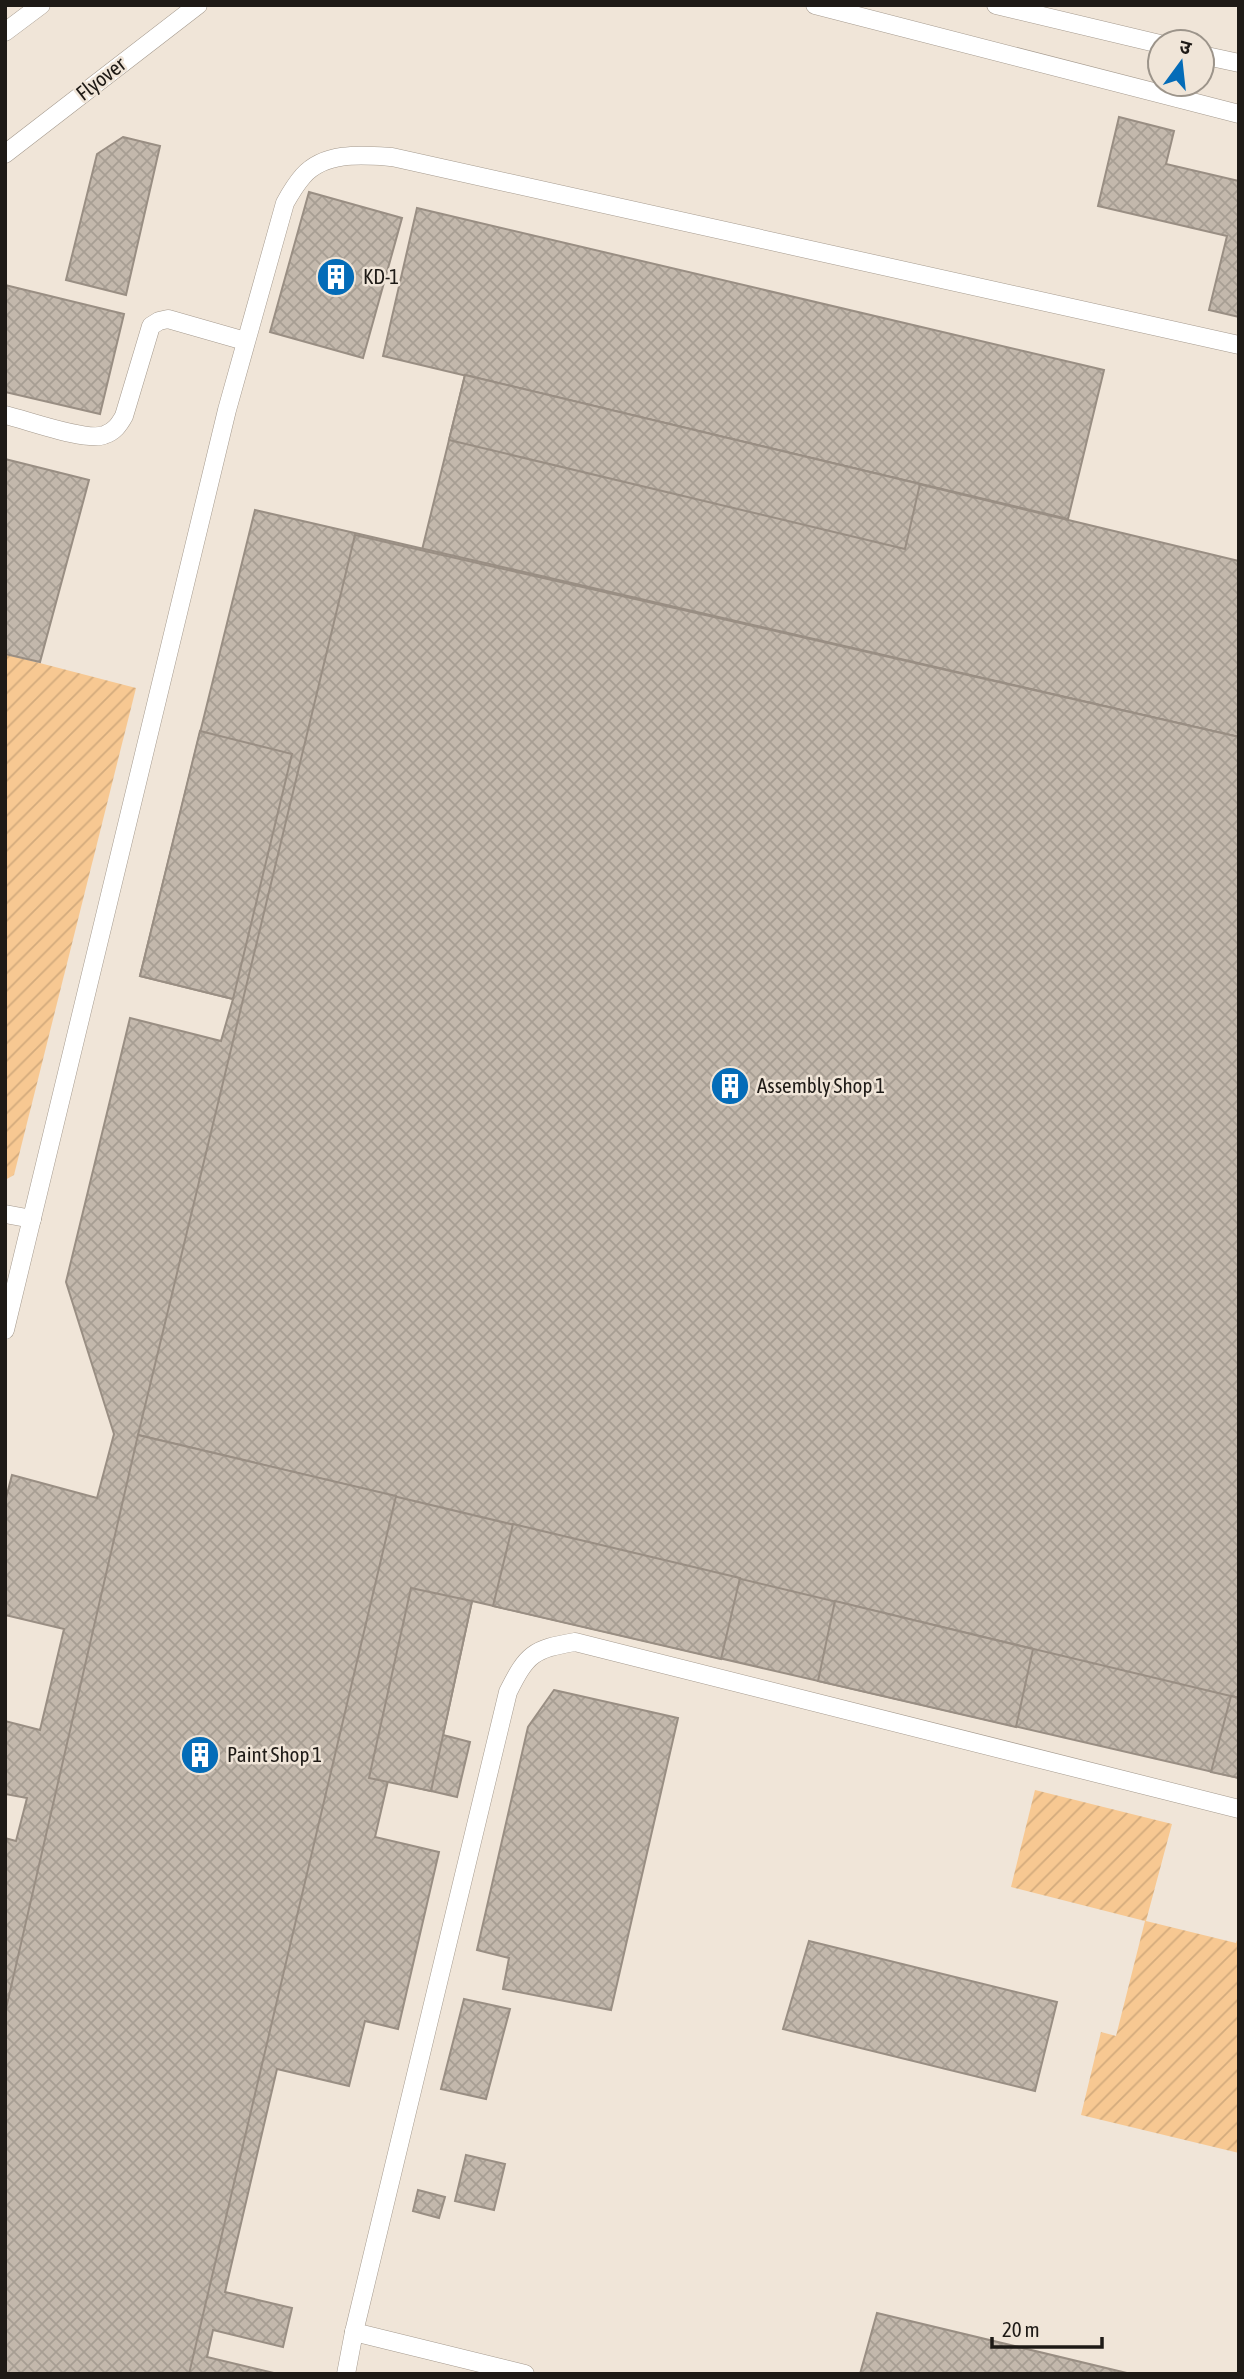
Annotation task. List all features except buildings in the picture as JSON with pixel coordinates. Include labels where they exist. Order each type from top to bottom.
[{"type":"lane","points":[[5,32],[41,5]]},
{"type":"lane","name":"Flyover","points":[[5,154],[198,5]]},
{"type":"lane","points":[[815,5],[1239,114]]},
{"type":"lane","points":[[996,5],[1146,41]]},
{"type":"lane","points":[[1216,57],[1239,63]]},
{"type":"lane","points":[[5,1330],[245,341],[285,204],[304,174],[319,165],[351,154],[391,157],[1239,345]]},
{"type":"lane","points":[[5,415],[87,437],[103,436],[117,429],[124,416],[151,326],[168,319],[245,341]]},
{"type":"lane","points":[[5,1214],[32,1219]]},
{"type":"lane","points":[[346,2374],[508,1692],[523,1663],[547,1647],[575,1642],[1239,1809]]},
{"type":"lane","points":[[354,2332],[525,2374]]},
{"type":"shaded area","points":[[5,654],[136,688],[14,1175],[5,1180]]},
{"type":"shaded area","points":[[1035,1790],[1172,1824],[1146,1921],[1236,1943],[1239,1934],[1239,2153],[1081,2115],[1101,2032],[1116,2036],[1145,1921],[1011,1887]]},
{"type":"place","name":"KD-1","points":[[336,277]]},
{"type":"place","name":"Assembly Shop 1","points":[[730,1086]]},
{"type":"place","name":"Paint Shop 1","points":[[200,1755]]}]
